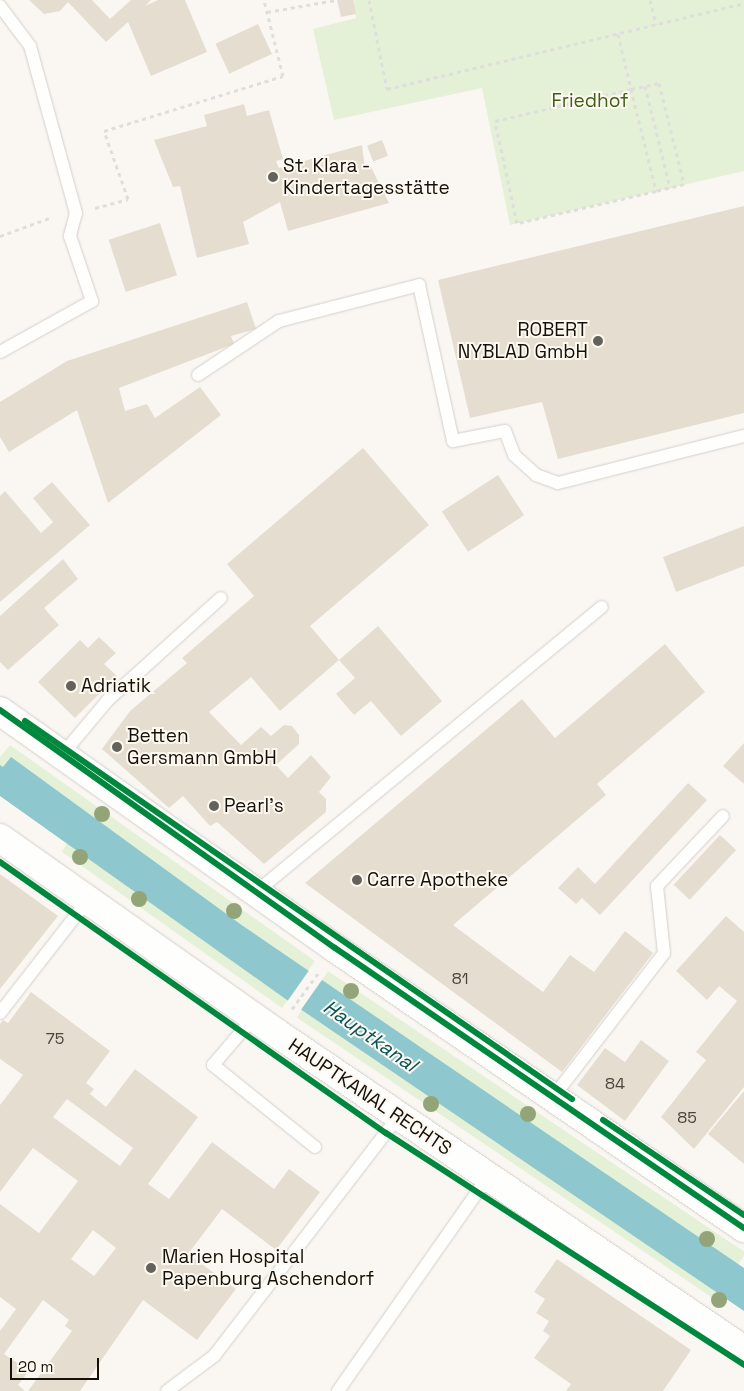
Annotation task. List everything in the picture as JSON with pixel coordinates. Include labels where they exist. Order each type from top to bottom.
[{"type":"street","points":[[0,711],[61,756],[256,892],[744,1228]]},
{"type":"street","name":"HAUPTKANAL RECHTS","points":[[0,838],[254,1017],[744,1350]]},
{"type":"lane","points":[[0,6],[30,46],[76,213],[70,236],[92,301],[0,352]]},
{"type":"lane","points":[[198,375],[278,321],[419,285],[454,441],[505,431],[514,455],[536,475],[558,483],[744,436]]},
{"type":"lane","points":[[61,756],[108,700],[221,598]]},
{"type":"lane","points":[[256,892],[602,607]]},
{"type":"lane","points":[[554,1096],[664,953],[657,886],[723,816]]},
{"type":"lane","points":[[0,1013],[88,900]]},
{"type":"lane","points":[[254,1017],[213,1065],[314,1147]]},
{"type":"lane","points":[[167,1391],[214,1356],[399,1116]]},
{"type":"lane","points":[[338,1391],[488,1177]]},
{"type":"path","points":[[0,236],[128,199],[104,131],[283,76],[264,0]]},
{"type":"path","points":[[267,12],[336,0]]},
{"type":"path","points":[[369,0],[387,89],[744,3]]},
{"type":"path","points":[[650,0],[656,24]]},
{"type":"path","points":[[618,34],[656,191]]},
{"type":"path","points":[[659,83],[684,184],[517,223],[495,121],[632,89],[659,83]]},
{"type":"path","points":[[645,86],[670,188]]},
{"type":"path","points":[[293,1008],[319,971]]},
{"type":"green space","name":"Friedhof","points":[[353,0],[744,0],[744,171],[510,225],[482,88],[334,120],[313,29],[356,18]]},
{"type":"green space","points":[[10,745],[315,961],[282,1008],[62,852],[67,843],[0,796],[0,757]]},
{"type":"green space","points":[[328,971],[744,1252],[744,1256],[715,1299],[297,1017]]},
{"type":"water","name":"Hauptkanal","points":[[11,757],[243,926],[744,1268],[744,1311],[287,1000],[0,796],[0,765],[3,767]]},
{"type":"pier","points":[[310,969],[323,978],[300,1012],[286,1003]]},
{"type":"building","points":[[29,0],[92,0],[110,19],[131,0],[151,0],[145,6],[158,0],[185,0],[207,52],[151,76],[128,22],[106,42],[68,2],[60,11],[44,14]]},
{"type":"building","points":[[337,0],[353,0],[356,14],[341,17]]},
{"type":"building","points":[[258,24],[272,54],[229,74],[215,44]]},
{"type":"building","name":"St. Klara - Kindertagesstätte","points":[[244,104],[247,116],[269,110],[283,159],[276,161],[279,168],[362,145],[365,169],[371,167],[389,203],[288,231],[280,202],[243,222],[249,244],[197,258],[180,186],[173,187],[154,140],[207,126],[204,115]]},
{"type":"building","points":[[382,140],[388,156],[373,162],[367,146]]},
{"type":"building","name":"ROBERT NYBLAD GmbH","points":[[744,206],[744,413],[558,459],[542,402],[470,418],[438,280]]},
{"type":"building","points":[[160,223],[177,275],[126,292],[109,240]]},
{"type":"building","points":[[247,302],[256,329],[231,336],[234,344],[119,388],[125,411],[147,404],[155,418],[200,387],[221,415],[108,503],[77,410],[9,452],[0,437],[0,402],[67,361]]},
{"type":"building","points":[[363,448],[429,525],[310,626],[339,660],[280,711],[251,677],[209,712],[241,745],[261,727],[271,736],[284,725],[292,726],[299,735],[299,744],[276,765],[288,778],[311,755],[331,777],[319,792],[326,799],[326,812],[264,864],[217,822],[210,826],[183,796],[169,808],[102,749],[130,711],[187,663],[182,658],[254,596],[227,564]]},
{"type":"building","points":[[498,475],[524,515],[468,552],[442,511]]},
{"type":"building","points":[[52,482],[90,525],[0,602],[0,496],[5,491],[41,533],[53,522],[33,498]]},
{"type":"building","points":[[744,526],[744,566],[676,592],[663,557]]},
{"type":"building","points":[[63,559],[78,579],[44,608],[59,625],[8,670],[0,662],[0,616]]},
{"type":"building","points":[[378,626],[442,701],[401,736],[371,701],[354,715],[336,694],[355,678],[339,660]]},
{"type":"building","points":[[99,637],[116,653],[104,664],[117,676],[75,718],[38,682],[80,640],[88,648]]},
{"type":"building","points":[[665,644],[705,692],[597,784],[606,795],[453,925],[543,992],[570,955],[594,972],[625,931],[653,953],[562,1072],[305,883],[522,699],[555,738]]},
{"type":"building","points":[[744,743],[744,784],[723,766]]},
{"type":"building","points":[[688,783],[707,800],[600,915],[582,898],[576,904],[558,888],[578,867],[595,884]]},
{"type":"building","points":[[720,835],[736,850],[690,900],[674,885]]},
{"type":"building","points":[[0,874],[58,916],[0,989]]},
{"type":"building","points":[[726,916],[744,932],[744,1087],[694,1149],[661,1117],[706,1060],[696,1052],[737,1001],[719,986],[707,1000],[676,971]]},
{"type":"building","points":[[31,992],[110,1051],[86,1083],[94,1089],[90,1094],[106,1107],[135,1069],[198,1117],[148,1184],[169,1199],[212,1142],[274,1189],[289,1169],[320,1192],[276,1250],[222,1209],[188,1254],[236,1289],[197,1340],[143,1300],[80,1391],[28,1391],[72,1331],[65,1326],[69,1320],[43,1300],[4,1354],[29,1371],[18,1385],[25,1391],[0,1391],[0,1331],[16,1309],[0,1297],[0,1204],[39,1233],[78,1181],[33,1148],[0,1192],[0,1105],[23,1075],[0,1059],[0,1024],[3,1020],[8,1023]],"holes":[[[67,1099],[133,1148],[120,1166],[53,1117]],[[93,1230],[116,1248],[94,1276],[71,1259]]]},
{"type":"building","points":[[641,1040],[669,1061],[625,1121],[577,1085],[605,1048],[625,1062]]},
{"type":"building","points":[[744,1091],[744,1164],[708,1134]]},
{"type":"building","points":[[557,1259],[691,1350],[663,1391],[566,1391],[571,1384],[534,1358],[550,1336],[543,1331],[549,1321],[536,1313],[545,1299],[534,1292]]},
{"type":"cycle path","points":[[0,710],[335,948],[744,1228]]},
{"type":"cycle path","points":[[25,721],[572,1099]]},
{"type":"cycle path","points":[[0,862],[386,1133],[744,1365]]},
{"type":"cycle path","points":[[603,1120],[744,1215]]},
{"type":"place","name":"St. Klara - Kindertagesstätte","points":[[273,177]]},
{"type":"place","name":"ROBERT NYBLAD GmbH","points":[[598,341]]},
{"type":"place","name":"Adriatik","points":[[71,686]]},
{"type":"place","name":"Betten Gersmann GmbH","points":[[117,747]]},
{"type":"place","name":"Pearl's","points":[[214,806]]},
{"type":"place","name":"Carre Apotheke","points":[[357,880]]},
{"type":"place","name":"Marien Hospital Papenburg Aschendorf","points":[[151,1268]]}]
